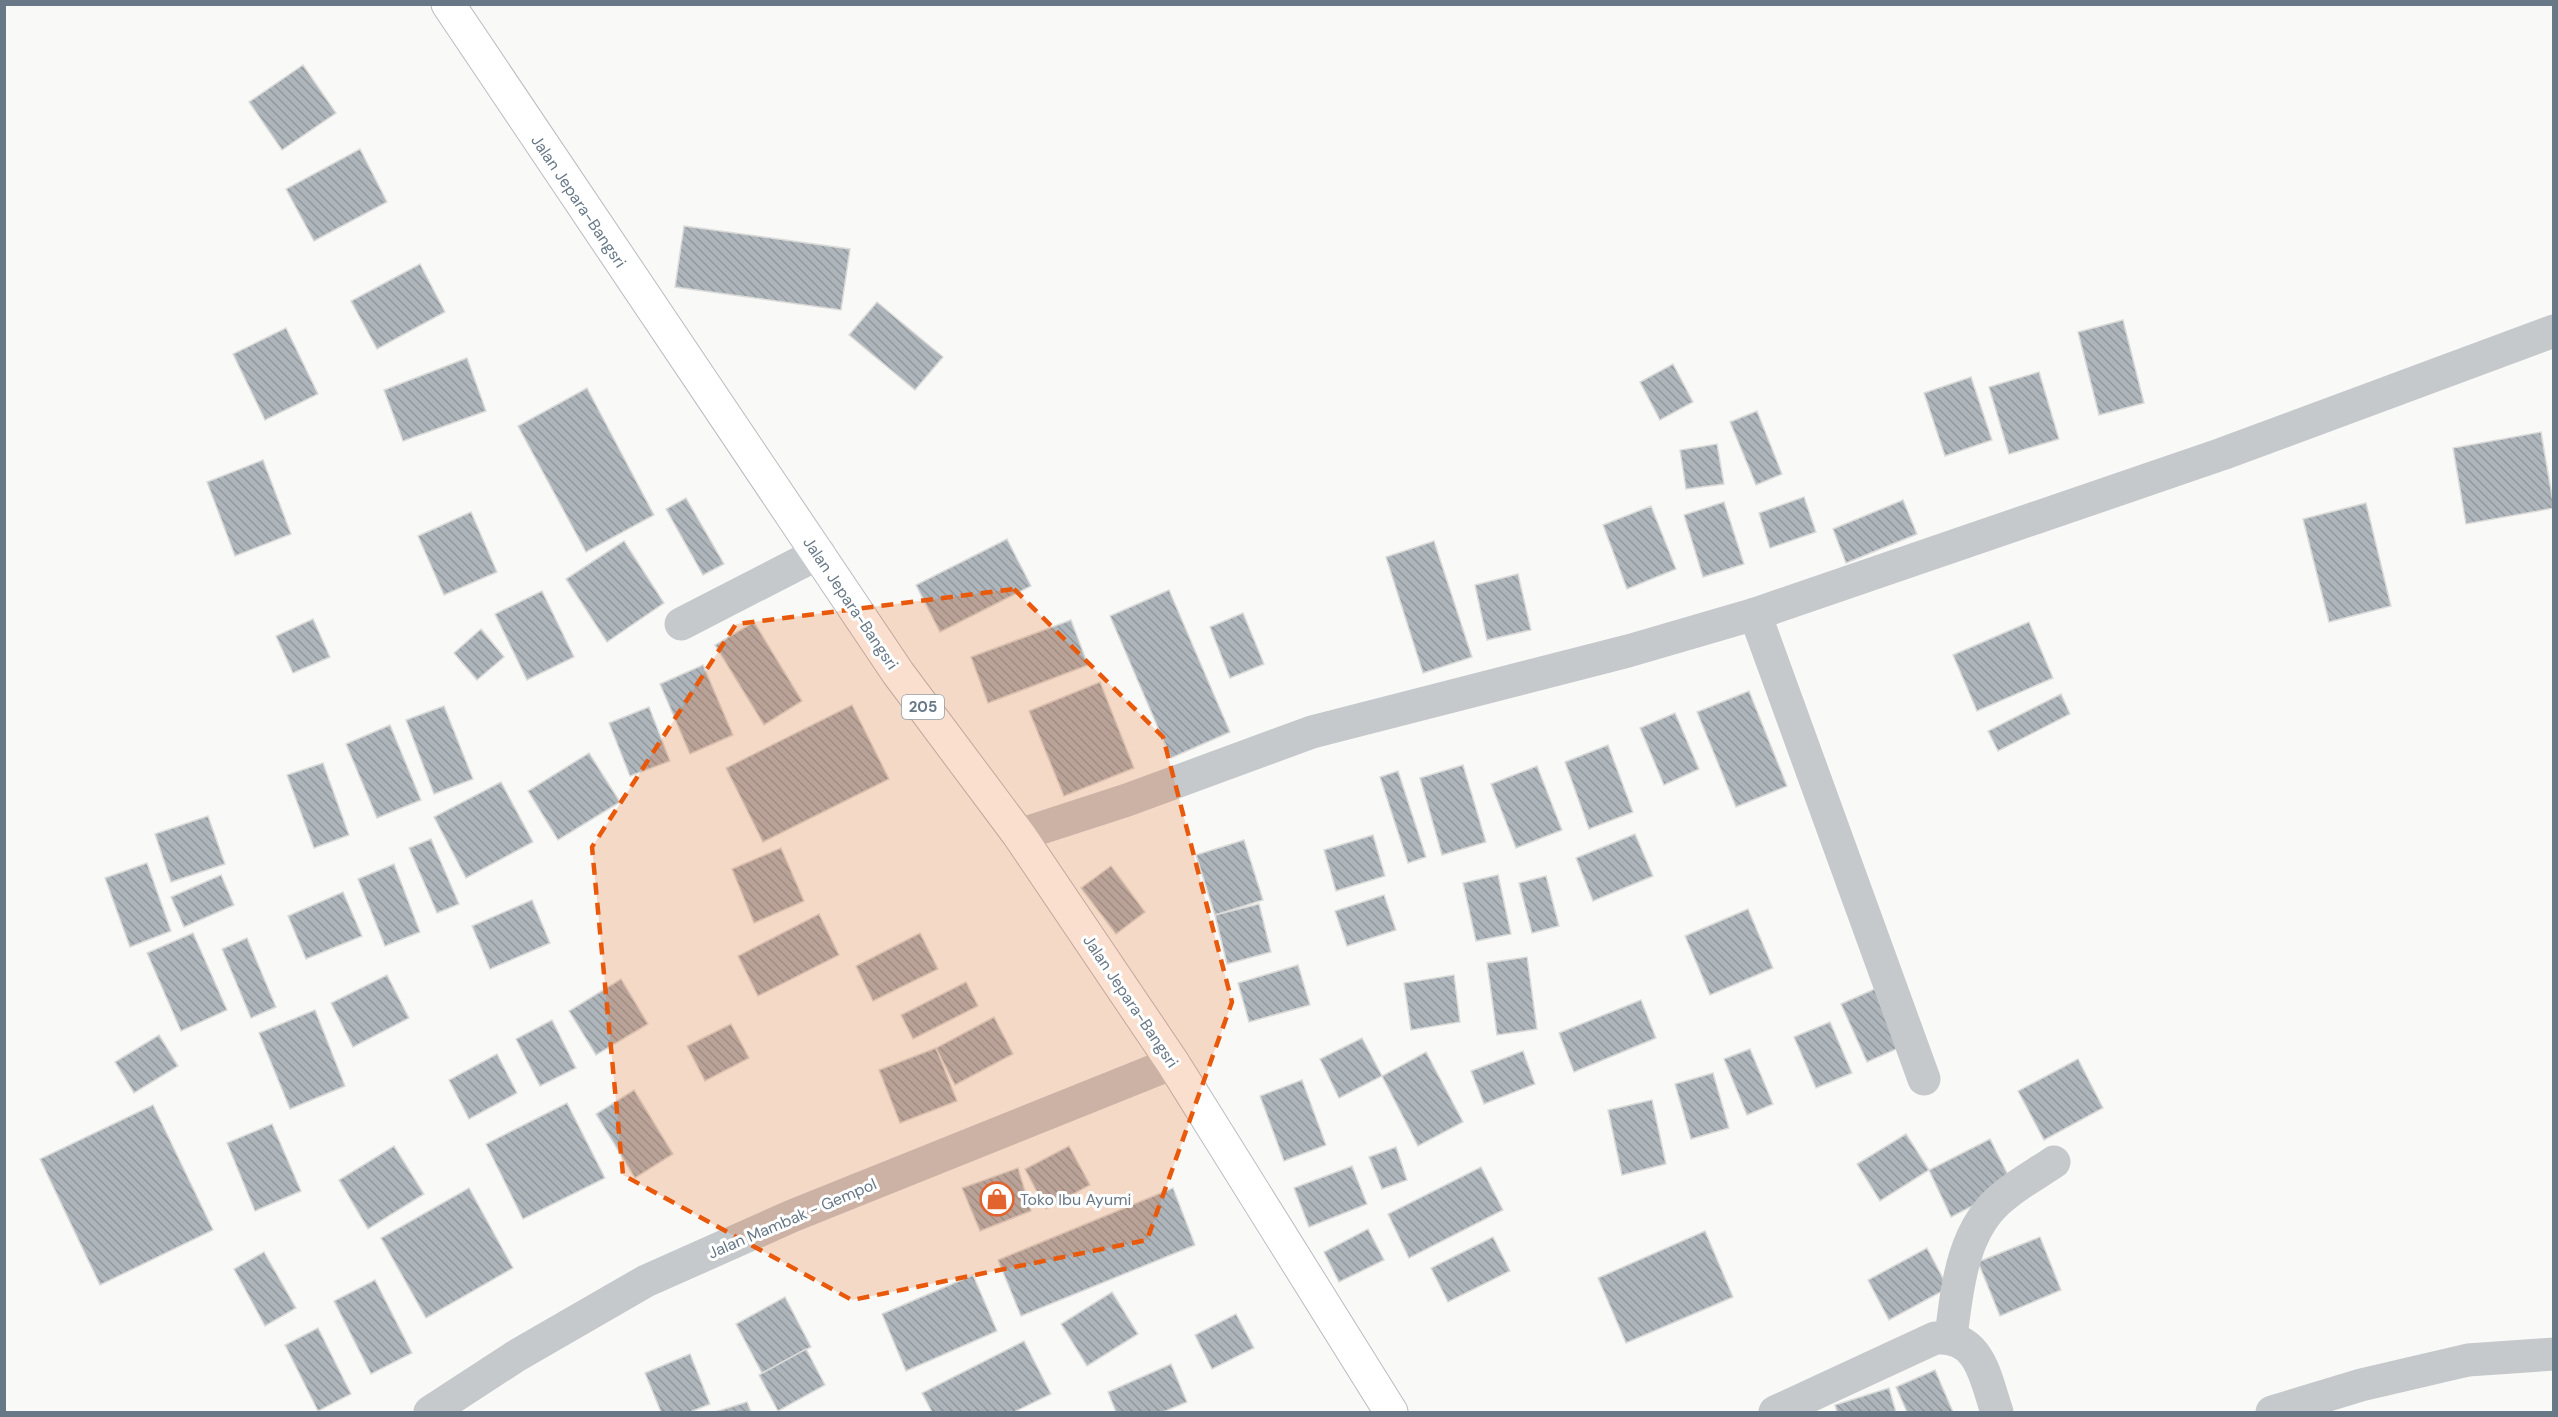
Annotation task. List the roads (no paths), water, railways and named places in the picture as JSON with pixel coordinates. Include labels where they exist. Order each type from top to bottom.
[{"type":"main road","name":"Jalan Jepara-Bangsri","points":[[448,4],[655,316],[819,553],[897,673],[1019,835],[1173,1063],[1391,1413]]},
{"type":"street","points":[[1019,835],[1127,800],[1312,732],[1628,651],[1755,614],[2222,454],[2553,332]]},
{"type":"street","points":[[681,624],[819,553]]},
{"type":"street","points":[[1755,614],[1924,1079]]},
{"type":"street","name":"Jalan Mambak - Gempol","points":[[430,1413],[516,1356],[646,1281],[792,1216],[1173,1063]]},
{"type":"street","points":[[1951,1337],[1962,1273],[1977,1228],[2002,1197],[2055,1162]]},
{"type":"street","points":[[1775,1413],[1935,1338],[1951,1337],[1977,1355],[1997,1413]]},
{"type":"street","points":[[2272,1413],[2361,1385],[2468,1360],[2553,1354]]},
{"type":"place","name":"Toko Ibu Ayumi","points":[[997,1199]]}]
